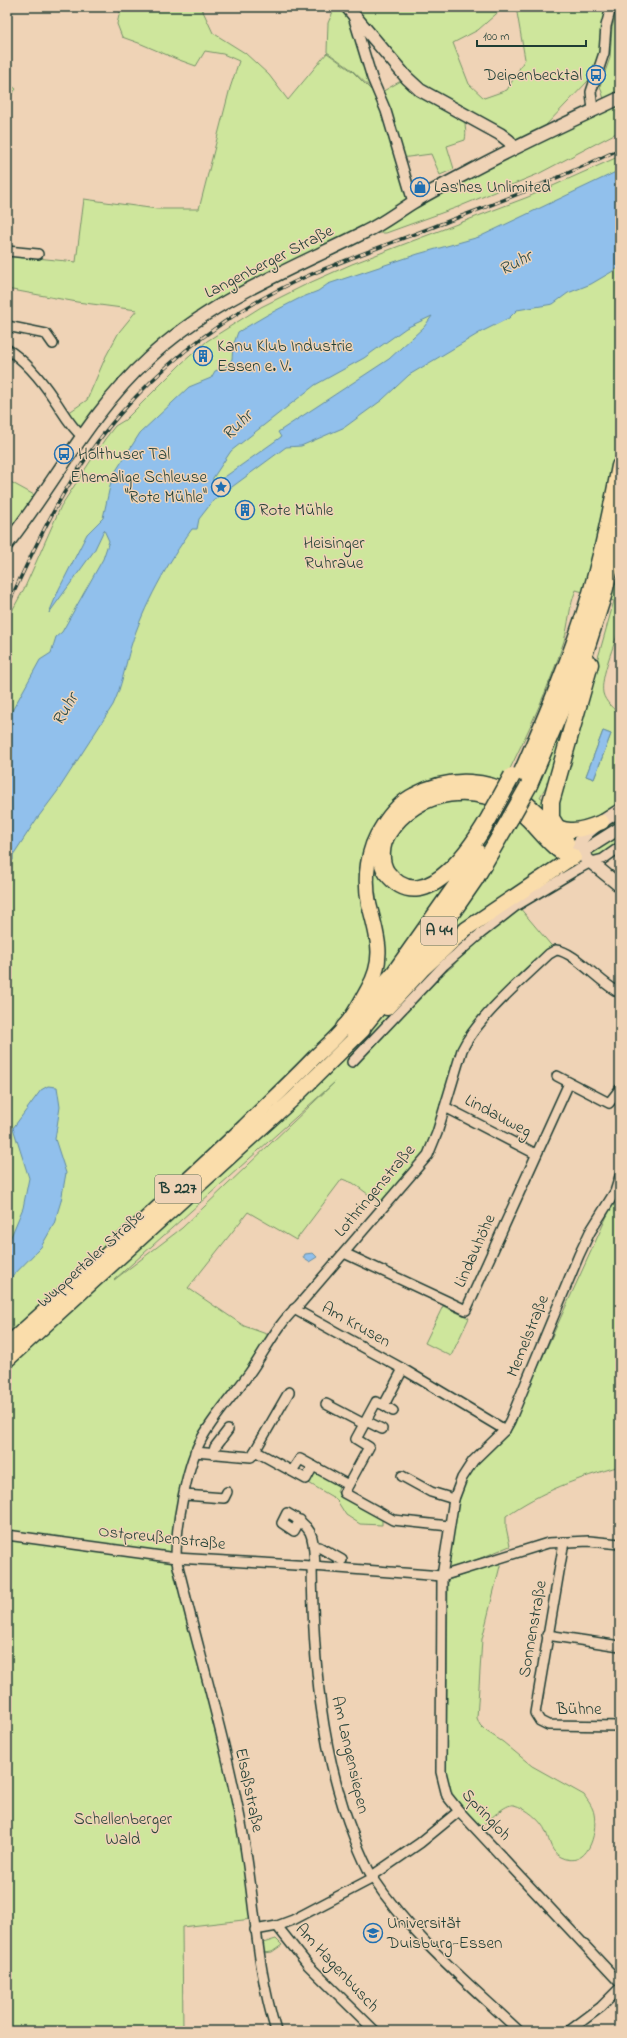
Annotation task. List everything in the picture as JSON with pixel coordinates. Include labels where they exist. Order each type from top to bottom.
[{"type":"highway","name":"A 44","points":[[349,1032],[430,944],[475,879],[502,813],[581,661],[597,594],[620,466]]},
{"type":"highway","name":"A 44","points":[[520,780],[568,659],[597,594],[620,528]]},
{"type":"highway","points":[[502,813],[480,835],[460,861],[434,882],[425,887],[404,886],[395,881],[386,870],[381,852],[383,844],[392,826],[398,820],[407,812],[436,796],[464,792],[489,796],[511,806],[531,821],[562,854],[573,851],[549,822],[551,813],[551,798],[602,618],[597,594]]},
{"type":"main road","points":[[350,11],[407,78],[426,93],[500,134],[509,141],[514,148]]},
{"type":"main road","name":"Langenberger Straße","points":[[7,544],[22,525],[105,404],[135,371],[169,339],[197,318],[246,290],[368,231],[413,202],[514,148],[620,98]]},
{"type":"main road","points":[[349,1032],[378,966],[379,944],[369,903],[367,874],[372,845],[390,815],[412,795],[428,788],[463,780],[490,784],[499,788],[526,803],[549,822],[573,830],[602,822]]},
{"type":"main road","points":[[573,851],[580,839],[620,810]]},
{"type":"main road","points":[[349,1032],[375,1021],[422,970],[466,929],[573,851],[620,828]]},
{"type":"main road","points":[[573,851],[591,862],[620,886]]},
{"type":"main road","name":"Wuppertaler Straße","points":[[7,1345],[349,1032]]},
{"type":"main road","name":"Wuppertaler Straße","points":[[7,1360],[293,1099],[349,1032]]},
{"type":"street","points":[[593,110],[591,92],[604,53],[606,26],[611,7]]},
{"type":"street","points":[[350,11],[372,78],[386,111],[413,202]]},
{"type":"street","points":[[7,251],[38,254]]},
{"type":"street","points":[[7,326],[46,334],[53,344]]},
{"type":"street","points":[[7,349],[32,370],[73,428],[82,436]]},
{"type":"street","points":[[352,1062],[444,965],[470,942],[516,906],[591,862],[603,859],[620,847]]},
{"type":"street","name":"Lothringenstraße","points":[[176,1558],[177,1533],[195,1452],[211,1425],[241,1385],[287,1316],[423,1163],[432,1146],[446,1107],[462,1050],[473,1030],[551,952],[559,950],[568,953],[599,980],[620,993]]},
{"type":"street","points":[[557,1076],[609,1103],[620,1089]]},
{"type":"street","name":"Lindauhöhe","points":[[344,1253],[466,1310],[569,1083]]},
{"type":"street","name":"Lindauweg","points":[[446,1107],[536,1154]]},
{"type":"street","name":"Memelstraße","points":[[442,1576],[454,1499],[467,1469],[505,1430],[579,1254],[590,1232],[615,1192],[620,1176]]},
{"type":"street","name":"Am Krusen","points":[[294,1309],[403,1369],[505,1430]]},
{"type":"street","name":"Am Krusen","points":[[384,1405],[403,1369]]},
{"type":"street","points":[[195,1452],[251,1457],[289,1392]]},
{"type":"street","points":[[393,1411],[376,1402],[356,1439],[369,1447],[344,1492],[393,1520],[449,1526]]},
{"type":"street","points":[[326,1404],[365,1423],[382,1429]]},
{"type":"street","points":[[213,1454],[215,1447],[228,1430]]},
{"type":"street","points":[[254,1451],[306,1479],[313,1466]]},
{"type":"street","points":[[292,1471],[300,1459],[348,1485]]},
{"type":"street","points":[[402,1476],[431,1492],[454,1499]]},
{"type":"street","points":[[185,1495],[224,1498],[227,1492]]},
{"type":"street","points":[[300,1520],[313,1536],[313,1566]]},
{"type":"street","name":"Ostpreußenstraße","points":[[7,1535],[176,1558],[313,1566],[442,1576],[543,1544],[564,1542],[620,1544]]},
{"type":"street","name":"Sonnenstraße","points":[[540,1721],[535,1710],[564,1542]]},
{"type":"street","points":[[314,1547],[319,1547],[342,1560]]},
{"type":"street","name":"Elsaßstraße","points":[[176,1558],[238,1808],[246,1851],[255,1930],[265,1990],[276,2031]]},
{"type":"street","name":"Am Langensiepen","points":[[313,1566],[314,1645],[328,1741],[344,1811],[372,1877],[399,1913],[432,1950],[519,2031]]},
{"type":"street","name":"Springloh","points":[[442,1576],[441,1772],[446,1796],[620,1983]]},
{"type":"street","points":[[547,1635],[620,1646]]},
{"type":"street","name":"Bühne","points":[[540,1721],[548,1725],[620,1726]]},
{"type":"street","points":[[255,1930],[277,1926],[299,1918],[372,1877],[420,1843],[459,1811]]},
{"type":"street","name":"Am Hagenbusch","points":[[277,1926],[308,1965],[375,2031]]},
{"type":"street","points":[[569,2031],[601,2007],[620,1988]]},
{"type":"green space","points":[[121,7],[201,7],[213,33],[245,53],[269,75],[288,100],[327,53],[352,71],[383,102],[407,199],[365,226],[197,318],[81,434],[68,413],[87,400],[106,356],[119,332],[137,310],[77,302],[7,289],[7,255],[76,262],[84,199],[157,209],[199,209],[230,88],[239,61],[223,54],[205,51],[196,66],[122,37],[117,24]]},
{"type":"green space","points":[[335,7],[346,7],[383,100],[352,70],[327,52],[328,23]]},
{"type":"green space","points":[[347,7],[504,7],[478,30],[453,43],[469,84],[484,98],[507,90],[525,59],[516,7],[607,7],[602,22],[603,48],[588,81],[546,125],[547,132],[514,148],[420,89]]},
{"type":"green space","points":[[618,7],[620,7],[620,131],[538,174],[458,207],[386,233],[369,233],[416,204],[607,109],[600,86],[610,58],[612,28]]},
{"type":"green space","points":[[406,78],[465,115],[465,140],[447,146],[454,169],[440,175],[431,154],[401,158],[380,93]]},
{"type":"green space","points":[[7,82],[16,89],[7,100]]},
{"type":"green space","name":"Heisinger Ruhraue","points":[[620,156],[620,627],[606,669],[603,693],[610,705],[620,715],[620,845],[602,859],[578,868],[515,905],[469,940],[432,983],[453,966],[471,944],[519,907],[555,950],[539,962],[473,1029],[461,1048],[433,1140],[426,1154],[384,1206],[353,1183],[342,1179],[296,1240],[248,1212],[188,1288],[244,1326],[272,1336],[241,1384],[199,1440],[194,1452],[176,1533],[175,1559],[237,1808],[252,1919],[182,1927],[183,2031],[7,2031],[7,620],[25,587],[61,506],[105,439],[115,426],[125,420],[182,363],[207,341],[261,307],[307,284],[352,264],[528,197]],"holes":[[[576,590],[614,601],[556,807],[540,797],[551,777],[568,724],[565,722],[533,793],[505,779],[552,676],[564,641]],[[603,731],[611,734],[594,779],[586,776]],[[335,1082],[182,1228],[114,1280]]]},
{"type":"green space","points":[[7,480],[36,496],[7,537]]},
{"type":"green space","points":[[620,1183],[620,1466],[561,1486],[519,1507],[506,1516],[506,1527],[510,1546],[454,1569],[448,1567],[447,1561],[457,1500],[470,1470],[513,1422],[613,1203]]},
{"type":"green space","points":[[443,1306],[469,1318],[451,1356],[425,1343]]},
{"type":"green space","points":[[313,1471],[339,1486],[337,1492],[387,1520],[382,1520],[382,1525],[360,1524],[346,1515],[336,1499],[307,1482]]},
{"type":"green space","points":[[501,1562],[482,1639],[477,1718],[480,1725],[486,1731],[503,1742],[532,1766],[584,1795],[593,1811],[595,1822],[589,1848],[578,1859],[570,1860],[558,1855],[553,1850],[541,1823],[533,1815],[523,1809],[514,1805],[506,1807],[481,1827],[449,1794],[446,1776],[448,1580]]},
{"type":"green space","points":[[276,1939],[282,1945],[272,1952],[263,1953],[263,1943]]},
{"type":"water","name":"Ruhr","points":[[620,170],[620,267],[591,284],[568,293],[553,304],[517,310],[509,318],[481,332],[409,375],[382,400],[345,427],[301,446],[286,447],[213,501],[199,519],[197,529],[192,529],[174,556],[149,601],[136,631],[113,705],[57,792],[13,855],[13,860],[7,865],[7,720],[40,660],[51,653],[56,637],[62,632],[103,559],[109,541],[104,530],[94,551],[49,613],[59,589],[87,534],[103,518],[112,477],[140,433],[189,387],[211,378],[215,371],[226,367],[232,359],[233,346],[238,332],[267,315],[298,299],[318,291],[328,284],[418,254],[479,237]],"holes":[[[432,316],[424,327],[389,359],[278,432],[281,437],[212,486],[213,478],[231,451],[315,385],[364,358],[406,328]]]},
{"type":"water","points":[[603,731],[611,734],[594,779],[586,776]]},
{"type":"water","points":[[48,1086],[57,1087],[60,1107],[55,1139],[66,1173],[61,1201],[54,1224],[41,1247],[7,1282],[7,1246],[23,1208],[29,1178],[13,1128],[41,1090]]},
{"type":"water","points":[[313,1253],[317,1257],[309,1262],[303,1258],[305,1254]]},
{"type":"railway","points":[[7,607],[56,506],[70,482],[102,436],[120,414],[160,373],[205,336],[253,304],[305,277],[517,194],[620,149]]},
{"type":"place","name":"Deipenbecktal","points":[[596,75]]},
{"type":"place","name":"Lashes Unlimited","points":[[420,187]]},
{"type":"place","name":"Kanu Klub Industrie Essen e. V.","points":[[203,356]]},
{"type":"place","name":"Holthuser Tal","points":[[64,454]]},
{"type":"place","name":"Ehemalige Schleuse \"Rote Mühle\"","points":[[221,487]]},
{"type":"place","name":"Rote Mühle","points":[[245,510]]},
{"type":"place","name":"Universität Duisburg-Essen","points":[[373,1933]]},
{"type":"park label","name":"Schellenberger Wald","points":[[123,1829]]}]
